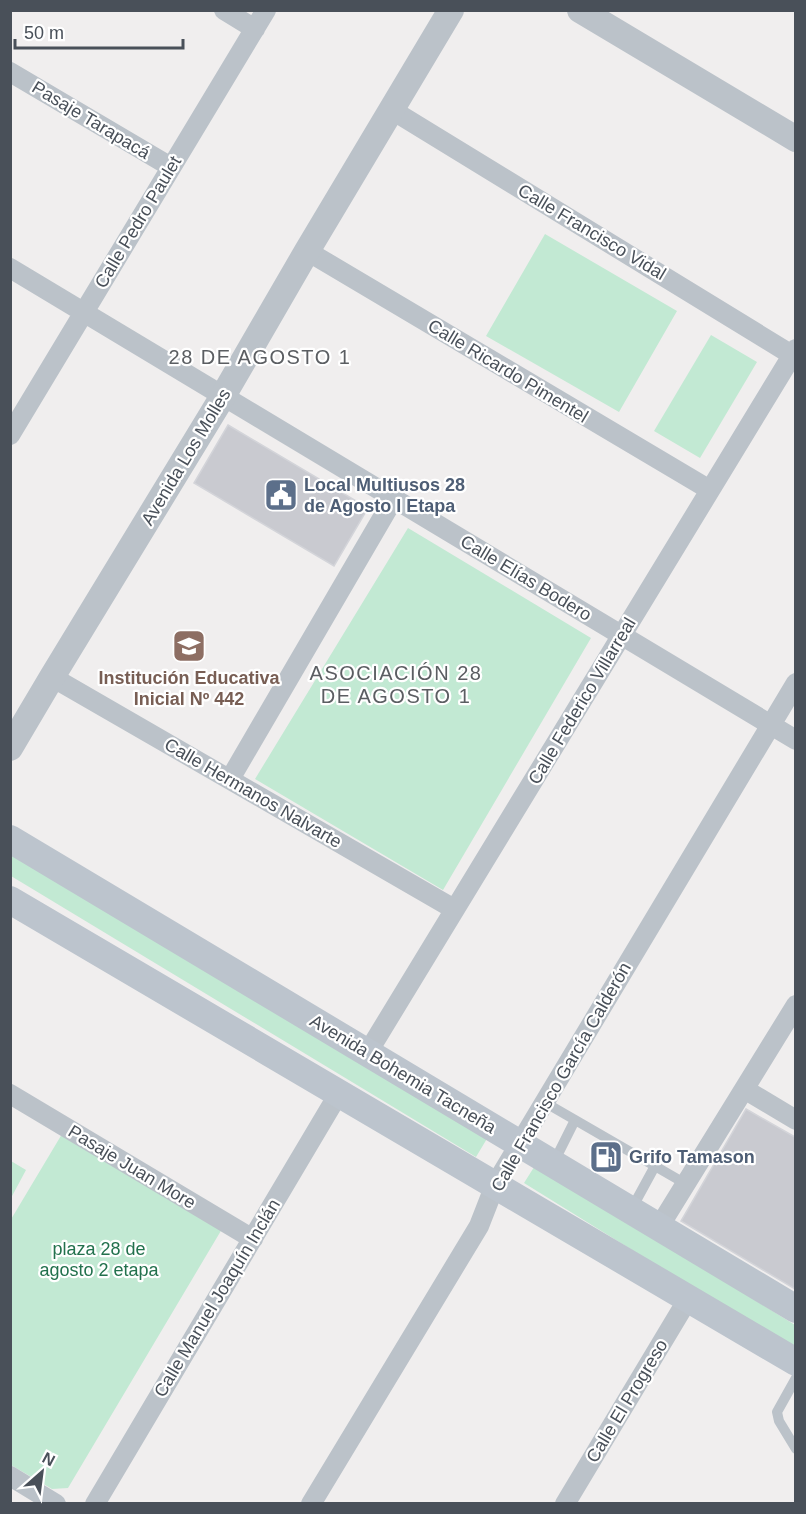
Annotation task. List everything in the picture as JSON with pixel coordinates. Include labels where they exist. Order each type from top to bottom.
[{"type":"main road","name":"Avenida Bohemia Tacneña","points":[[10,839],[795,1308]]},
{"type":"main road","points":[[10,900],[795,1362]]},
{"type":"street","points":[[224,10],[255,29]]},
{"type":"street","name":"Calle Pedro Paulet","points":[[10,435],[266,10]]},
{"type":"street","name":"Avenida Los Molles","points":[[10,748],[223,396],[451,10]]},
{"type":"street","points":[[580,10],[795,139]]},
{"type":"street","name":"Pasaje Tarapacá","points":[[10,72],[171,167]]},
{"type":"street","name":"Calle Francisco Vidal","points":[[392,110],[794,352]]},
{"type":"street","name":"Calle Ricardo Pimentel","points":[[307,251],[710,490]]},
{"type":"street","name":"Calle Elías Bodero","points":[[10,268],[795,740]]},
{"type":"street","name":"Calle Federico Villarreal","points":[[368,1052],[794,352]]},
{"type":"street","points":[[230,779],[394,498]]},
{"type":"street","name":"Calle Hermanos Nalvarte","points":[[52,677],[454,909]]},
{"type":"street","name":"Calle Francisco García Calderón","points":[[311,1503],[479,1226],[495,1185],[795,683]]},
{"type":"street","points":[[659,1227],[795,1005]]},
{"type":"street","points":[[744,1089],[795,1120]]},
{"type":"street","name":"Calle Manuel Joaquín Inclán","points":[[95,1503],[339,1093]]},
{"type":"street","name":"Pasaje Juan More","points":[[10,1094],[252,1239]]},
{"type":"street","name":"Calle El Progreso","points":[[565,1503],[688,1299]]},
{"type":"street","points":[[10,1476],[56,1503]]},
{"type":"lane","points":[[544,1102],[686,1184]]},
{"type":"lane","points":[[553,1163],[575,1120]]},
{"type":"lane","points":[[631,1210],[655,1166]]},
{"type":"lane","points":[[795,1378],[777,1412],[778,1421],[795,1449]]},
{"type":"green space","points":[[545,234],[677,311],[619,412],[486,336]]},
{"type":"green space","points":[[711,335],[757,362],[700,458],[654,431]]},
{"type":"green space","points":[[408,528],[591,638],[443,890],[255,779]]},
{"type":"green space","points":[[10,850],[488,1137],[476,1157],[11,876]]},
{"type":"green space","name":"plaza 28 de agosto 2 etapa","points":[[62,1134],[222,1229],[68,1488],[52,1489],[11,1465],[10,1221]]},
{"type":"green space","points":[[11,1161],[26,1170],[11,1198]]},
{"type":"green space","points":[[536,1164],[795,1325],[795,1351],[524,1183]]},
{"type":"building","points":[[228,425],[368,508],[334,566],[194,483]]},
{"type":"building","points":[[746,1109],[795,1137],[795,1289],[681,1221]]},
{"type":"place","name":"Local Multiusos 28 de Agosto I Etapa","points":[[281,495]]},
{"type":"place","name":"Institución Educativa Inicial Nº 442","points":[[189,646]]},
{"type":"place","name":"Grifo Tamason","points":[[606,1157]]},
{"type":"district","name":"28 DE AGOSTO 1","points":[[260,357]]},
{"type":"district","name":"ASOCIACIÓN 28 DE AGOSTO 1","points":[[396,684]]}]
